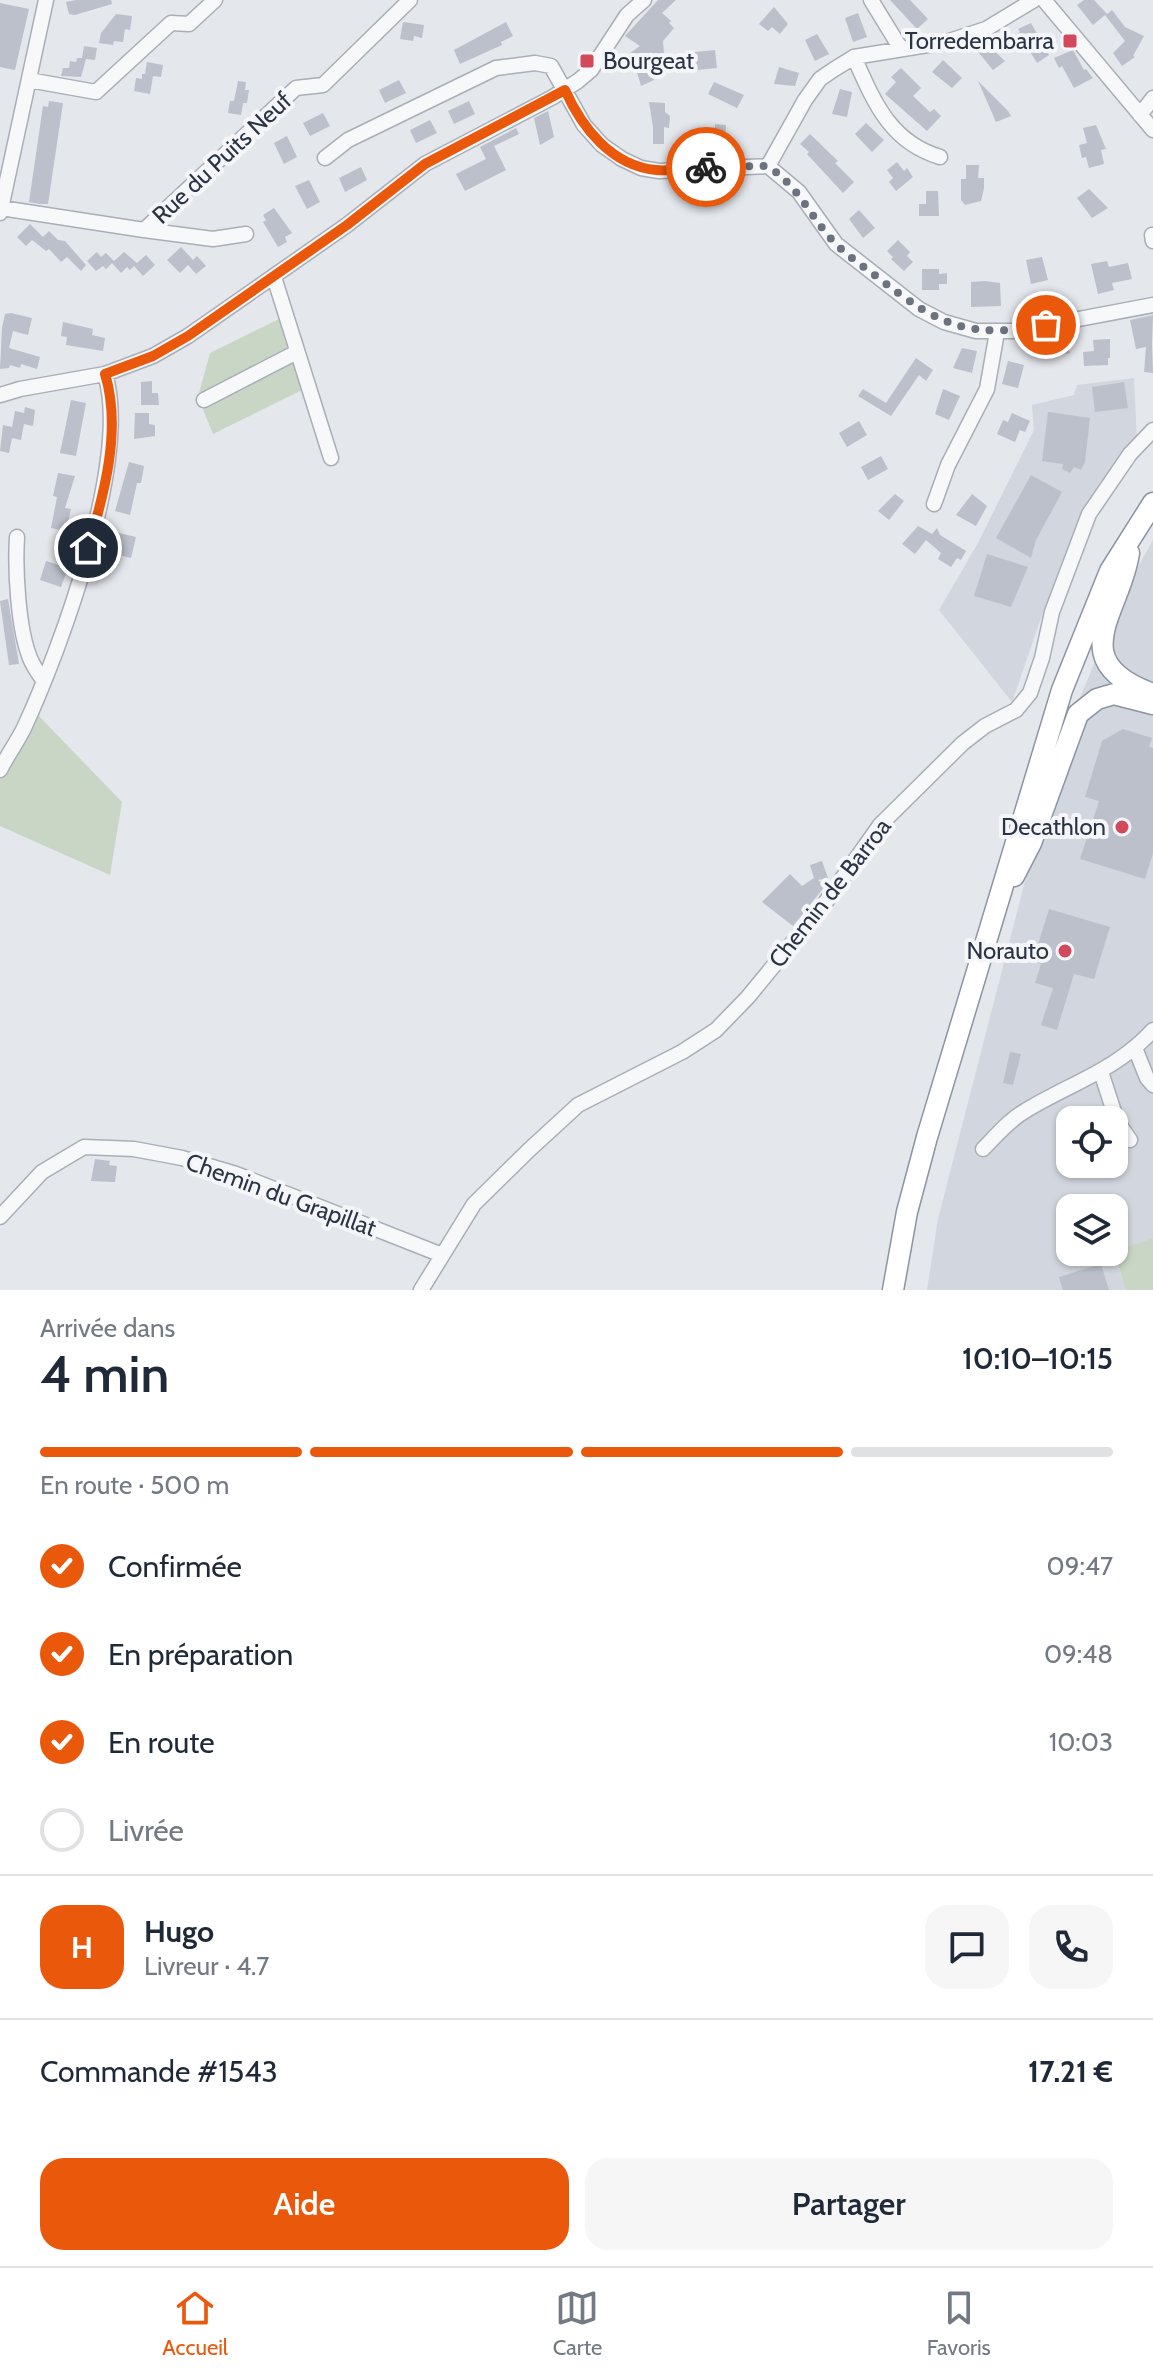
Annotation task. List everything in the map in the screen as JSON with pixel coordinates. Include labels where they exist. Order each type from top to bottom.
[{"type":"highway","points":[[1075,655],[1081,624],[1096,588],[1111,558],[1153,492]]},
{"type":"highway","points":[[893,1290],[907,1212],[927,1137],[1005,873],[1075,655],[1110,571],[1153,503]]},
{"type":"highway","points":[[907,1290],[919,1213],[937,1138],[1069,693],[1096,620],[1129,553],[1153,517]]},
{"type":"highway","points":[[1129,553],[1126,572],[1102,632],[1103,647],[1105,658],[1119,677],[1153,694]]},
{"type":"highway","points":[[1014,876],[1031,843],[1078,714],[1097,699],[1114,694],[1153,704]]},
{"type":"street","points":[[1,211],[46,0]]},
{"type":"street","points":[[29,80],[96,92],[171,23],[189,24],[215,0]]},
{"type":"street","name":"Rue du Puits Neuf","points":[[1,211],[144,230],[296,88],[323,85],[410,0]]},
{"type":"street","points":[[0,395],[105,374],[153,356],[188,336],[347,225],[425,164],[565,90],[591,70],[627,15],[644,0]]},
{"type":"street","points":[[871,0],[901,49]]},
{"type":"street","points":[[768,166],[820,79],[854,57],[946,42],[986,29],[1034,0]]},
{"type":"street","points":[[1044,0],[1153,130]]},
{"type":"street","points":[[854,57],[875,103],[903,140],[919,151],[940,157]]},
{"type":"street","points":[[325,158],[348,140],[496,68],[535,63],[551,66],[584,125],[602,145],[641,168],[659,171],[768,166],[799,192],[836,244],[919,309],[944,322],[976,331],[1015,331],[1153,305]]},
{"type":"street","points":[[1140,115],[1153,98]]},
{"type":"street","points":[[144,230],[213,239],[246,234]]},
{"type":"street","points":[[274,277],[331,458]]},
{"type":"street","points":[[934,504],[948,465],[987,389],[997,332]]},
{"type":"street","points":[[204,400],[297,352]]},
{"type":"street","points":[[0,770],[23,729],[82,571],[105,481],[112,412],[105,374]]},
{"type":"street","name":"Chemin de Barroa","points":[[421,1290],[474,1204],[578,1105],[682,1052],[716,1030],[748,997],[825,903],[880,825],[963,743],[985,726],[1016,710],[1030,693],[1042,658],[1052,612],[1089,514],[1130,454],[1153,430]]},
{"type":"street","points":[[17,537],[21,616],[29,657],[43,680]]},
{"type":"street","points":[[983,1149],[1023,1112],[1101,1072],[1135,1048],[1153,1030]]},
{"type":"street","points":[[1135,1048],[1153,1085]]},
{"type":"street","points":[[1101,1072],[1117,1121],[1130,1140]]},
{"type":"street","name":"Chemin du Grapillat","points":[[0,1217],[42,1172],[84,1147],[134,1149],[236,1174],[442,1255]]},
{"type":"shaded area","points":[[1134,378],[1137,441],[1081,528],[1041,618],[1012,702],[939,610],[978,543],[1034,430],[1032,405],[1074,395],[1077,385]]},
{"type":"shaded area","points":[[1153,540],[1153,1238],[1128,1246],[1128,1194],[1056,1194],[1056,1266],[1119,1266],[1126,1290],[927,1290],[938,1219],[1024,885],[1076,707],[1126,588]]},
{"type":"green space","points":[[281,318],[306,388],[213,434],[198,397],[210,353]]},
{"type":"green space","points":[[36,713],[122,802],[110,875],[0,826],[0,771]]},
{"type":"green space","points":[[1153,1238],[1153,1290],[1126,1290],[1119,1266],[1128,1266],[1128,1246]]},
{"type":"building","points":[[111,0],[112,4],[69,14],[66,2]]},
{"type":"building","points":[[658,0],[676,0],[662,13],[674,28],[663,41],[664,54],[644,55],[654,80],[641,86],[633,59],[626,56],[640,46],[625,36]]},
{"type":"building","points":[[890,0],[910,0],[928,19],[917,29]]},
{"type":"building","points":[[1084,0],[1094,0],[1107,14],[1112,10],[1125,27],[1144,36],[1135,57],[1122,66],[1113,53],[1125,41],[1105,15],[1093,25],[1077,5]]},
{"type":"building","points":[[0,3],[29,9],[15,70],[0,67]]},
{"type":"building","points":[[774,7],[788,24],[780,34],[772,27],[768,31],[759,24]]},
{"type":"building","points":[[858,13],[867,37],[853,42],[845,18]]},
{"type":"building","points":[[116,14],[132,16],[130,30],[125,29],[123,42],[114,41],[113,45],[99,43],[101,33]]},
{"type":"building","points":[[403,22],[424,25],[422,38],[414,36],[413,41],[400,39]]},
{"type":"building","points":[[506,22],[513,36],[501,42],[502,45],[460,64],[454,50]]},
{"type":"building","points":[[1031,23],[1049,55],[1037,63],[1023,40],[1019,42],[1015,35],[1020,32],[1018,29]]},
{"type":"building","points":[[817,34],[829,54],[815,61],[805,40]]},
{"type":"building","points":[[987,44],[1005,61],[993,70],[978,52]]},
{"type":"building","points":[[84,46],[97,48],[95,60],[86,59],[81,77],[61,76],[63,68],[69,68],[70,61],[76,62],[77,58],[82,58]]},
{"type":"building","points":[[715,50],[717,68],[697,70],[695,52]]},
{"type":"building","points":[[1073,50],[1084,70],[1093,78],[1074,88],[1054,58]]},
{"type":"building","points":[[943,60],[962,78],[952,88],[932,72]]},
{"type":"building","points":[[147,62],[163,65],[161,77],[153,76],[150,94],[134,91],[136,78],[142,79]]},
{"type":"building","points":[[779,67],[799,73],[795,86],[774,84]]},
{"type":"building","points":[[901,68],[921,88],[913,96],[930,112],[934,109],[941,116],[927,131],[885,94],[896,82],[891,77]]},
{"type":"building","points":[[399,80],[406,93],[385,103],[379,90]]},
{"type":"building","points":[[238,81],[246,82],[245,90],[249,90],[241,115],[228,113]]},
{"type":"building","points":[[978,81],[1008,111],[1011,116],[996,122]]},
{"type":"building","points":[[714,82],[744,95],[737,108],[708,94]]},
{"type":"building","points":[[840,89],[852,92],[847,117],[832,114]]},
{"type":"building","points":[[49,101],[63,103],[48,204],[40,204],[29,202],[43,106],[48,107]]},
{"type":"building","points":[[469,101],[475,114],[454,124],[448,111]]},
{"type":"building","points":[[649,102],[665,103],[665,112],[670,116],[669,128],[664,127],[664,144],[653,144]]},
{"type":"building","points":[[548,111],[554,137],[540,145],[534,118]]},
{"type":"building","points":[[323,113],[330,126],[310,136],[303,123]]},
{"type":"building","points":[[430,120],[437,133],[416,143],[410,130]]},
{"type":"building","points":[[866,123],[884,140],[872,152],[855,134]]},
{"type":"building","points":[[715,124],[726,125],[725,147],[699,146],[702,130],[715,130]]},
{"type":"building","points":[[1096,125],[1106,149],[1101,150],[1104,164],[1089,168],[1086,157],[1082,158],[1079,145],[1087,143],[1083,128]]},
{"type":"building","points":[[516,128],[519,134],[494,146],[506,170],[465,191],[456,174],[486,159],[480,147]]},
{"type":"building","points":[[810,134],[854,182],[843,193],[800,144]]},
{"type":"building","points":[[287,136],[297,157],[284,164],[274,143]]},
{"type":"building","points":[[897,162],[904,171],[907,168],[913,177],[896,191],[889,182],[893,178],[887,170]]},
{"type":"building","points":[[966,165],[979,165],[978,178],[984,178],[984,188],[981,201],[965,205],[961,200],[961,179],[966,179]]},
{"type":"building","points":[[361,167],[367,180],[345,192],[339,178]]},
{"type":"building","points":[[309,180],[320,202],[307,209],[295,186]]},
{"type":"building","points":[[1089,189],[1108,208],[1092,218],[1077,198]]},
{"type":"building","points":[[926,191],[938,191],[939,216],[919,216],[919,204],[926,204]]},
{"type":"building","points":[[274,208],[292,233],[285,237],[287,242],[278,247],[263,222],[266,220],[263,215]]},
{"type":"building","points":[[859,210],[875,228],[863,238],[849,219]]},
{"type":"building","points":[[30,224],[43,237],[49,231],[58,240],[65,241],[86,265],[81,271],[67,257],[61,262],[49,249],[46,251],[32,240],[26,246],[17,237]]},
{"type":"building","points":[[898,240],[910,252],[907,256],[913,262],[904,271],[887,251]]},
{"type":"building","points":[[181,247],[193,260],[197,256],[206,266],[196,274],[188,265],[180,273],[167,260]]},
{"type":"building","points":[[97,252],[101,257],[106,253],[114,261],[124,252],[137,263],[146,255],[155,265],[143,276],[134,266],[130,270],[127,267],[121,273],[112,263],[106,269],[103,266],[96,271],[87,261]]},
{"type":"building","points":[[1042,257],[1048,280],[1031,284],[1026,260]]},
{"type":"building","points":[[1107,261],[1109,267],[1128,263],[1132,279],[1112,283],[1114,290],[1098,294],[1091,264]]},
{"type":"building","points":[[922,269],[939,269],[939,274],[947,273],[947,284],[939,284],[939,290],[922,290]]},
{"type":"building","points":[[971,282],[1000,283],[1001,306],[971,307]]},
{"type":"building","points":[[5,314],[32,318],[28,335],[13,331],[9,348],[40,357],[37,369],[21,364],[20,368],[10,365],[9,368],[0,369],[2,328]]},
{"type":"building","points":[[1153,315],[1153,373],[1144,372],[1146,347],[1136,349],[1130,320]]},
{"type":"building","points":[[63,322],[93,329],[92,335],[105,338],[103,351],[66,345],[67,337],[61,336]]},
{"type":"building","points":[[1063,332],[1070,353],[1055,356],[1053,345],[1039,348],[1037,337]]},
{"type":"building","points":[[1110,339],[1108,365],[1084,366],[1083,352],[1094,351],[1093,340]]},
{"type":"building","points":[[962,348],[977,351],[972,373],[953,368]]},
{"type":"building","points":[[916,358],[933,370],[926,381],[919,375],[891,416],[858,396],[863,389],[886,403]]},
{"type":"building","points":[[1008,361],[1024,365],[1018,388],[1002,384]]},
{"type":"building","points":[[152,381],[152,393],[158,393],[159,405],[141,405],[141,382]]},
{"type":"building","points":[[1124,382],[1128,408],[1095,412],[1092,387]]},
{"type":"building","points":[[943,389],[960,396],[949,420],[935,414]]},
{"type":"building","points":[[71,400],[86,403],[76,456],[60,453]]},
{"type":"building","points":[[25,407],[35,410],[33,426],[24,424],[21,440],[12,438],[9,453],[0,451],[3,425],[12,427],[15,411],[24,413]]},
{"type":"building","points":[[1048,412],[1090,418],[1085,462],[1081,470],[1074,467],[1070,473],[1062,469],[1063,464],[1042,461]]},
{"type":"building","points":[[135,413],[149,413],[149,424],[155,425],[155,436],[134,439]]},
{"type":"building","points":[[1012,413],[1030,421],[1025,432],[1020,430],[1015,442],[997,434],[1003,420],[1008,422]]},
{"type":"building","points":[[859,421],[867,435],[847,447],[839,433]]},
{"type":"building","points":[[881,456],[888,469],[868,480],[861,467]]},
{"type":"building","points":[[129,462],[144,466],[130,515],[115,511]]},
{"type":"building","points":[[58,473],[75,476],[65,508],[71,509],[66,531],[51,528]]},
{"type":"building","points":[[1031,475],[1062,492],[1036,540],[1031,558],[996,538]]},
{"type":"building","points":[[895,494],[904,501],[889,520],[878,511]]},
{"type":"building","points":[[972,494],[987,506],[976,526],[956,515]]},
{"type":"building","points":[[918,526],[932,534],[937,528],[940,535],[966,551],[961,560],[957,558],[951,567],[938,559],[941,553],[926,540],[915,554],[902,544]]},
{"type":"building","points":[[115,532],[136,537],[131,558],[111,553]]},
{"type":"building","points":[[987,554],[1028,567],[1011,607],[974,596]]},
{"type":"building","points":[[46,561],[68,568],[61,587],[40,580]]},
{"type":"building","points":[[8,599],[19,664],[9,665],[0,601]]},
{"type":"building","name":"Decathlon","points":[[1123,729],[1152,738],[1149,747],[1153,748],[1153,853],[1145,879],[1080,859],[1099,801],[1085,797],[1102,741]]},
{"type":"building","points":[[822,861],[828,878],[818,880],[825,886],[793,926],[762,902],[790,874],[802,886],[814,878],[810,865]]},
{"type":"building","points":[[1049,909],[1110,927],[1094,979],[1074,974],[1057,1030],[1041,1025],[1053,988],[1035,983],[1041,964],[1033,961]]},
{"type":"building","points":[[1010,1052],[1021,1054],[1013,1085],[1003,1083]]},
{"type":"building","points":[[95,1159],[110,1161],[109,1165],[117,1166],[115,1182],[91,1181]]},
{"type":"building","points":[[1102,1266],[1109,1290],[1063,1290],[1059,1277]]},
{"type":"way so far","points":[[706,167],[768,166],[799,192],[836,244],[919,309],[944,322],[976,331],[997,332],[1046,325]]},
{"type":"place","name":"Torredembarra","points":[[1070,41]]},
{"type":"place","name":"Bourgeat","points":[[587,61]]},
{"type":"place","name":"Decathlon","points":[[1122,827]]},
{"type":"place","name":"Norauto","points":[[1065,951]]},
{"type":"route","points":[[88,548],[105,481],[110,442],[112,412],[105,374],[153,356],[188,336],[347,225],[425,164],[565,90],[584,125],[602,145],[622,159],[641,168],[659,171],[706,167]]}]
